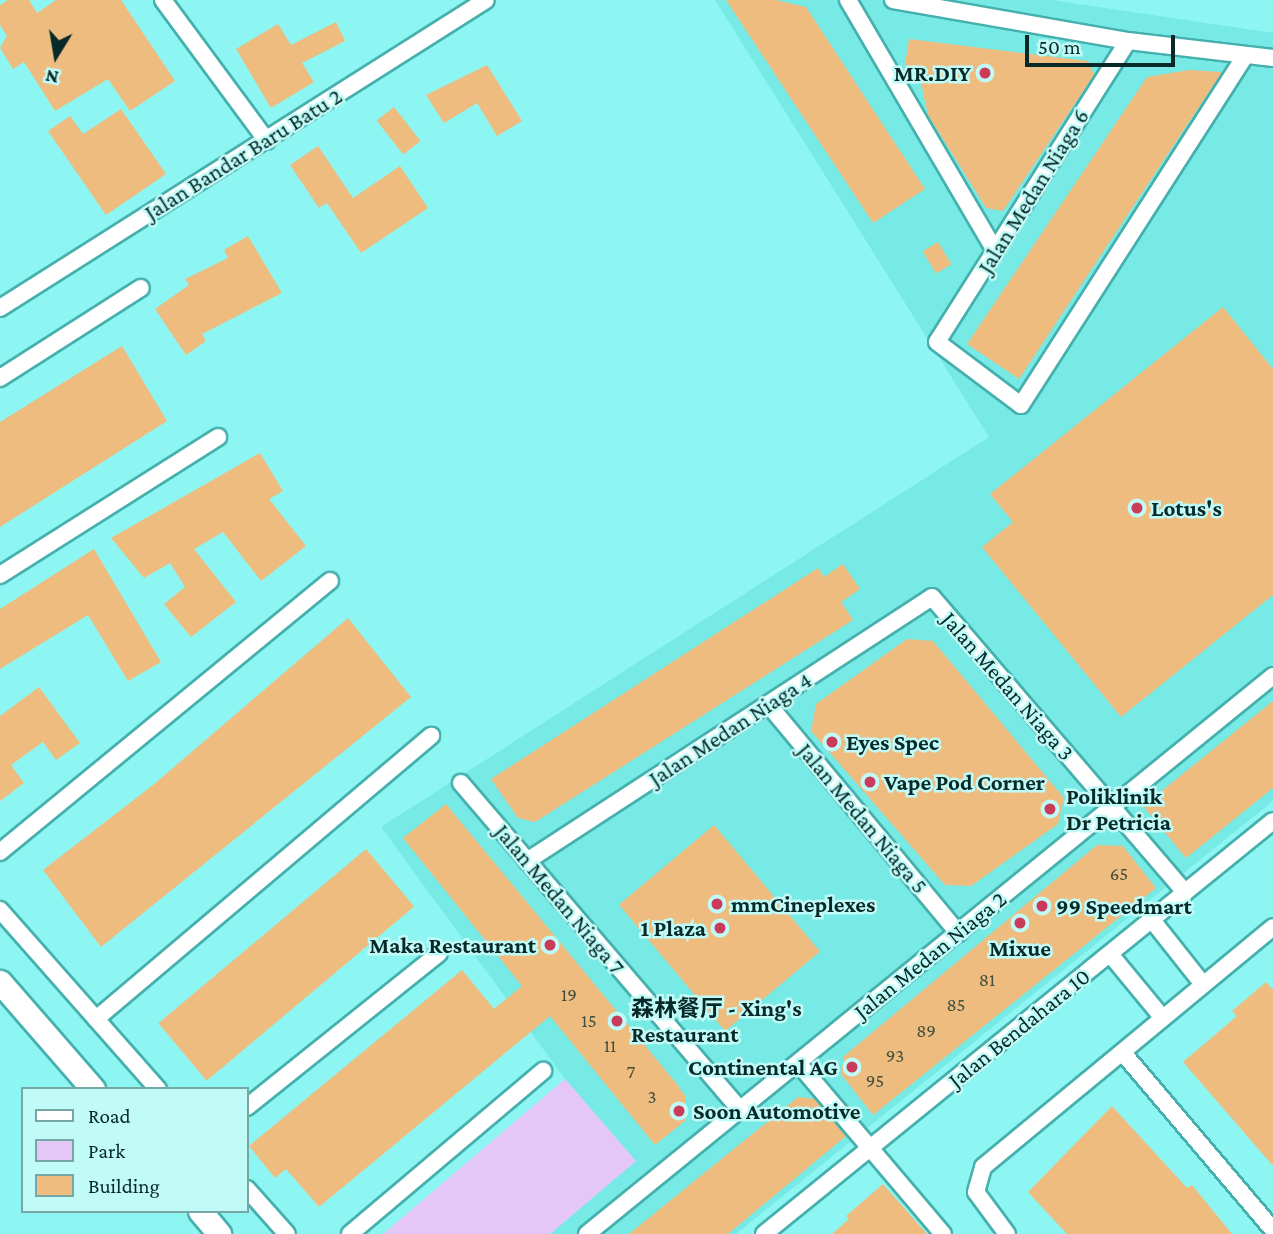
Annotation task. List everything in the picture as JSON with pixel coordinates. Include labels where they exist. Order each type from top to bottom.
[{"type":"street","points":[[163,0],[267,141]]},
{"type":"street","name":"Jalan Bandar Baru Batu 2","points":[[0,308],[486,0]]},
{"type":"street","points":[[848,0],[995,251]]},
{"type":"street","points":[[892,0],[942,3],[1128,41],[1273,58]]},
{"type":"street","name":"Jalan Medan Niaga 6","points":[[1128,41],[937,342],[1021,405],[1246,55]]},
{"type":"street","points":[[0,378],[141,288]]},
{"type":"street","points":[[0,575],[218,436]]},
{"type":"street","points":[[0,852],[330,581]]},
{"type":"street","name":"Jalan Medan Niaga 4","points":[[527,861],[932,597]]},
{"type":"street","name":"Jalan Medan Niaga 3","points":[[932,597],[1185,892]]},
{"type":"street","name":"Jalan Medan Niaga 2","points":[[587,1234],[1273,676]]},
{"type":"street","name":"Jalan Medan Niaga 5","points":[[768,704],[958,933]]},
{"type":"street","points":[[96,1019],[431,736]]},
{"type":"street","name":"Jalan Medan Niaga 7","points":[[461,783],[740,1110]]},
{"type":"street","name":"Jalan Bendahara 10","points":[[764,1234],[1273,821]]},
{"type":"street","points":[[0,910],[156,1087]]},
{"type":"street","points":[[1152,920],[1202,983]]},
{"type":"street","points":[[1007,1234],[978,1199],[976,1182],[983,1167],[1123,1054],[1202,983],[1273,927]]},
{"type":"street","points":[[248,1106],[439,953]]},
{"type":"street","points":[[1110,954],[1162,1017]]},
{"type":"street","points":[[0,982],[91,1087]]},
{"type":"street","points":[[1123,1054],[1273,1230]]},
{"type":"street","points":[[798,1063],[943,1234]]},
{"type":"street","points":[[350,1234],[543,1071]]},
{"type":"street","points":[[248,1190],[287,1234]]},
{"type":"street","points":[[202,1213],[219,1234]]},
{"type":"shaded area","points":[[715,0],[1051,0],[1273,33],[1273,801],[736,1234],[550,1234],[636,1161],[565,1079],[381,827],[989,437]]},
{"type":"green space","points":[[565,1079],[636,1161],[550,1234],[383,1234]]},
{"type":"building","points":[[8,0],[29,0],[37,13],[56,0],[121,0],[175,81],[130,111],[108,79],[55,111],[24,62],[13,69],[0,48],[7,36],[0,25],[0,5]]},
{"type":"building","points":[[726,0],[776,0],[806,7],[925,189],[873,223]]},
{"type":"building","points":[[336,22],[345,41],[302,63],[314,82],[271,108],[236,49],[278,24],[291,45]]},
{"type":"building","points":[[909,39],[1088,61],[1094,75],[1003,211],[986,208],[928,115],[919,74],[904,72]]},
{"type":"building","points":[[487,65],[522,121],[497,136],[477,103],[444,123],[426,95]]},
{"type":"building","points":[[1189,70],[1222,72],[1019,379],[967,344],[1147,77]]},
{"type":"building","points":[[394,107],[420,141],[403,154],[377,121]]},
{"type":"building","points":[[121,109],[166,174],[106,215],[48,131],[70,116],[83,134]]},
{"type":"building","points":[[318,146],[353,198],[400,166],[428,208],[361,253],[327,203],[319,208],[290,165]]},
{"type":"building","points":[[248,236],[282,293],[202,334],[206,341],[186,355],[155,309],[189,285],[185,279],[228,258],[224,250]]},
{"type":"building","points":[[938,242],[951,264],[936,274],[923,251]]},
{"type":"building","name":"Lotus's","points":[[1223,307],[1273,369],[1273,595],[1121,717],[982,547],[1013,522],[990,494]]},
{"type":"building","points":[[122,346],[167,421],[0,527],[0,422]]},
{"type":"building","points":[[260,453],[283,491],[269,499],[306,546],[261,581],[223,532],[194,549],[236,602],[191,637],[164,604],[185,587],[170,563],[144,578],[111,538]]},
{"type":"building","points":[[94,549],[161,662],[128,681],[88,615],[0,669],[0,609]]},
{"type":"building","points":[[843,564],[860,589],[841,602],[853,620],[535,822],[518,818],[491,779],[818,568],[824,577]]},
{"type":"building","points":[[348,618],[411,697],[101,947],[43,870],[153,785]]},
{"type":"building","points":[[907,639],[933,641],[1064,798],[1058,824],[971,886],[945,885],[811,731],[816,704]]},
{"type":"building","points":[[39,687],[80,743],[56,760],[43,742],[11,765],[24,783],[0,801],[0,716]]},
{"type":"building","points":[[1273,701],[1273,788],[1186,858],[1143,806]]},
{"type":"building","points":[[446,804],[676,1083],[686,1097],[686,1120],[655,1145],[550,1016],[319,1207],[286,1169],[275,1178],[249,1146],[462,970],[494,1009],[522,986],[403,838]]},
{"type":"building","name":"1 Plaza","points":[[714,825],[820,951],[725,1031],[619,905]]},
{"type":"building","points":[[1097,845],[1123,846],[1156,888],[873,1115],[841,1074],[844,1056]]},
{"type":"building","points":[[366,849],[414,906],[207,1081],[158,1023]]},
{"type":"building","points":[[1266,982],[1273,990],[1273,1166],[1183,1062],[1237,1016],[1232,1011]]},
{"type":"building","points":[[798,1097],[815,1099],[846,1136],[728,1234],[629,1234]]},
{"type":"building","points":[[1112,1106],[1187,1188],[1192,1185],[1232,1234],[1067,1234],[1028,1192]]},
{"type":"building","points":[[883,1184],[927,1234],[832,1234],[849,1219],[846,1216]]},
{"type":"place","name":"MR.DIY","points":[[985,73]]},
{"type":"place","name":"Lotus's","points":[[1137,508]]},
{"type":"place","name":"Eyes Spec","points":[[832,742]]},
{"type":"place","name":"Vape Pod Corner","points":[[870,782]]},
{"type":"place","name":"Poliklinik Dr Petricia","points":[[1050,809]]},
{"type":"place","name":"mmCineplexes","points":[[717,904]]},
{"type":"place","name":"99 Speedmart","points":[[1042,906]]},
{"type":"place","name":"Mixue","points":[[1020,923]]},
{"type":"place","name":"1 Plaza","points":[[720,928]]},
{"type":"place","name":"Maka Restaurant","points":[[550,945]]},
{"type":"place","name":"森林餐厅 - Xing's Restaurant","points":[[617,1021]]},
{"type":"place","name":"Continental AG","points":[[852,1067]]},
{"type":"place","name":"Soon Automotive","points":[[679,1111]]}]
